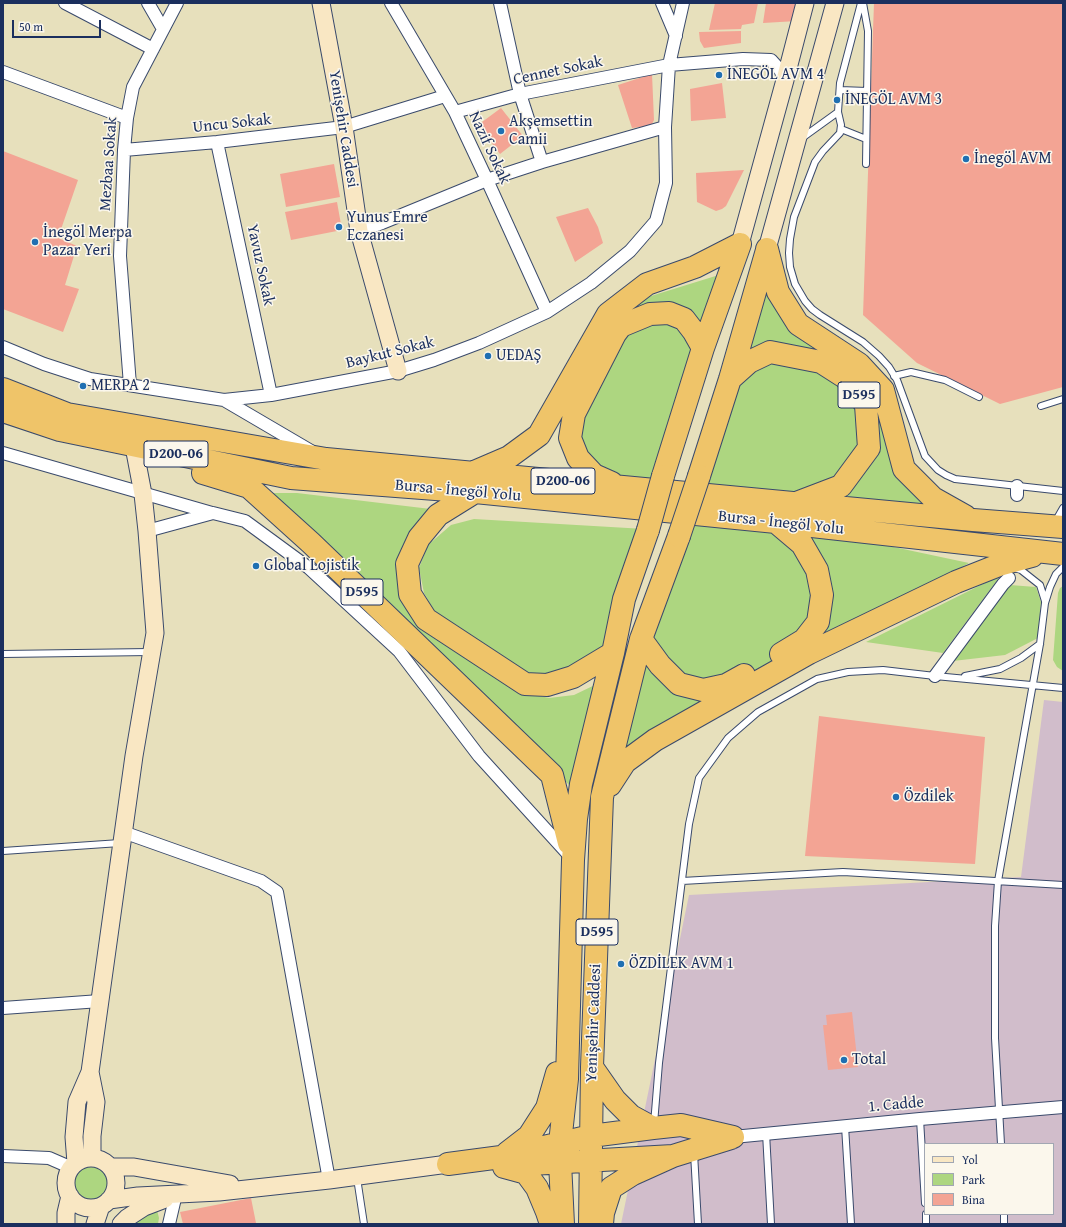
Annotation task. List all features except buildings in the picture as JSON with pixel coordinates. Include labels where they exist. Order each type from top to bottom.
[{"type":"highway","name":"Yenişehir Caddesi","points":[[563,1224],[560,1152],[566,1079],[576,819],[581,784],[613,653],[624,599],[648,530],[663,476],[703,348],[740,244]]},
{"type":"highway","points":[[613,653],[573,677],[547,685],[525,684],[426,619],[410,594],[407,564],[419,538],[438,514],[472,482],[509,457],[538,434],[608,314],[647,284],[695,267],[740,244]]},
{"type":"highway","points":[[730,379],[767,249]]},
{"type":"highway","points":[[767,249],[778,292],[798,324],[860,364],[883,390],[904,469],[933,498],[974,520]]},
{"type":"highway","points":[[616,486],[594,475],[578,458],[570,438],[574,414],[615,334],[621,326],[650,314],[669,313],[684,319],[694,332],[703,348]]},
{"type":"highway","name":"D595","points":[[602,797],[641,639],[679,536],[730,379],[749,362],[770,352],[821,362],[846,378],[866,405],[869,448],[864,455],[841,486],[794,503]]},
{"type":"highway","name":"Bursa - İnegöl Yolu","points":[[3,389],[67,414],[326,459],[472,482],[776,522],[1057,564]]},
{"type":"highway","name":"Bursa - İnegöl Yolu","points":[[3,410],[60,430],[291,478],[616,486],[974,520],[1060,520]]},
{"type":"highway","name":"D595","points":[[60,430],[249,487],[311,543],[552,774],[574,860]]},
{"type":"highway","points":[[641,639],[660,664],[679,684],[703,690],[726,685],[804,640],[818,622],[822,595],[818,570],[802,544],[776,522]]},
{"type":"highway","points":[[602,797],[625,762],[655,740],[809,653],[956,582],[1004,571],[1057,564]]},
{"type":"highway","name":"Yenişehir Caddesi","points":[[590,1224],[592,1067],[602,797]]},
{"type":"highway","points":[[501,1162],[529,1136],[547,1108],[558,1072],[568,1013]]},
{"type":"highway","points":[[592,1067],[615,1100],[631,1116],[653,1128]]},
{"type":"highway","points":[[448,1164],[501,1162],[560,1152],[591,1136],[681,1125],[733,1137]]},
{"type":"highway","points":[[602,1224],[611,1188],[633,1174],[673,1156],[733,1137]]},
{"type":"highway","points":[[560,1152],[591,1160],[673,1156]]},
{"type":"highway","points":[[501,1162],[526,1173],[537,1188],[547,1212],[550,1224]]},
{"type":"street","points":[[65,3],[153,49]]},
{"type":"street","points":[[148,3],[163,29]]},
{"type":"street","name":"Mezbaa Sokak","points":[[130,385],[120,256],[124,150],[127,118],[133,87],[177,3]]},
{"type":"street","name":"Yenişehir Caddesi","points":[[321,3],[344,127],[359,230],[398,371]]},
{"type":"street","name":"Nazif Sokak","points":[[391,3],[455,112],[546,312]]},
{"type":"street","points":[[500,3],[520,94],[542,162]]},
{"type":"street","points":[[662,3],[676,36]]},
{"type":"street","name":"Baykut Sokak","points":[[3,347],[44,364],[90,379],[224,400],[272,395],[398,371],[434,360],[479,343],[546,312],[591,283],[630,251],[656,221],[666,183],[664,127],[669,64],[683,3]]},
{"type":"street","points":[[740,244],[805,3]]},
{"type":"street","points":[[767,249],[835,3]]},
{"type":"street","points":[[771,60],[782,58],[792,53]]},
{"type":"street","name":"Cennet Sokak","points":[[455,112],[520,94],[669,64],[743,58],[771,60]]},
{"type":"street","points":[[771,60],[780,70],[785,80]]},
{"type":"street","points":[[3,72],[127,118]]},
{"type":"street","name":"Uncu Sokak","points":[[124,150],[217,142],[344,127],[445,96]]},
{"type":"street","points":[[359,230],[382,223],[487,180],[542,162],[664,127]]},
{"type":"street","name":"Yavuz Sokak","points":[[217,142],[272,395]]},
{"type":"street","points":[[224,400],[326,459]]},
{"type":"street","points":[[135,452],[147,531],[155,633],[122,837],[90,1072],[96,1102],[92,1136],[80,1163],[68,1173],[66,1184],[70,1196],[80,1206],[94,1208],[105,1203],[138,1196],[219,1192],[357,1177],[448,1164]]},
{"type":"street","points":[[3,454],[142,494],[245,521],[309,568],[399,651],[479,756],[574,860]]},
{"type":"street","points":[[147,531],[212,513]]},
{"type":"street","points":[[934,676],[1002,584],[1004,571]]},
{"type":"street","points":[[122,837],[261,881],[277,892],[329,1180]]},
{"type":"street","points":[[3,1008],[100,1001]]},
{"type":"street","name":"1. Cadde","points":[[733,1137],[999,1112],[1063,1108]]},
{"type":"street","points":[[3,1156],[49,1158],[80,1163],[102,1161],[111,1168],[115,1174],[116,1188],[114,1195],[105,1203],[95,1224]]},
{"type":"street","points":[[111,1168],[134,1167],[211,1181],[256,1187]]},
{"type":"street","points":[[120,1224],[144,1207],[176,1194]]},
{"type":"street","points":[[169,1224],[176,1194]]},
{"type":"street","points":[[66,1224],[66,1212],[70,1196]]},
{"type":"lane","points":[[862,3],[840,83],[838,112],[841,125],[840,133],[822,151],[815,162],[797,206],[790,239],[790,267],[795,284],[799,292],[820,315],[855,336],[879,356],[897,380],[925,456],[938,470],[955,479],[1017,490],[1063,491]]},
{"type":"lane","points":[[862,3],[868,31],[866,164]]},
{"type":"lane","points":[[840,90],[867,91]]},
{"type":"lane","points":[[797,141],[838,112]]},
{"type":"lane","points":[[841,129],[866,139]]},
{"type":"lane","points":[[894,376],[911,372],[945,380],[979,397]]},
{"type":"lane","points":[[1041,406],[1063,399]]},
{"type":"lane","points":[[1000,1143],[995,1038],[995,926],[998,881],[1040,644],[1045,603],[1057,564],[1063,566]]},
{"type":"lane","points":[[1004,571],[1021,570],[1032,578],[1040,585],[1045,603]]},
{"type":"lane","points":[[958,678],[1000,669],[1021,658],[1040,644]]},
{"type":"lane","points":[[3,654],[152,652]]},
{"type":"lane","points":[[653,1128],[659,1063],[689,824],[699,778],[728,738],[758,712],[816,679],[848,672],[883,670],[1063,688]]},
{"type":"lane","points":[[3,851],[122,837]]},
{"type":"lane","points":[[682,881],[843,872],[1063,885]]},
{"type":"lane","points":[[920,1119],[924,1186]]},
{"type":"lane","points":[[845,1126],[851,1224]]},
{"type":"lane","points":[[766,1133],[772,1224]]},
{"type":"lane","points":[[694,1150],[698,1224]]},
{"type":"lane","points":[[357,1177],[364,1224]]},
{"type":"shaded area","points":[[1044,700],[1063,702],[1063,1224],[621,1224],[689,895],[1021,877]]},
{"type":"green space","points":[[767,249],[778,292],[883,390],[904,469],[973,520],[693,495]]},
{"type":"green space","points":[[722,274],[706,332],[686,313],[622,322],[633,308],[651,296]]},
{"type":"green space","points":[[669,313],[703,348],[659,491],[594,475],[574,414],[615,334]]},
{"type":"green space","points":[[265,493],[297,493],[439,510],[399,592],[518,691],[549,698],[574,695],[599,683],[572,788],[515,729]]},
{"type":"green space","points":[[686,515],[776,522],[969,563],[683,723],[602,797]]},
{"type":"green space","points":[[474,519],[645,529],[607,648],[548,678],[527,677],[435,612],[424,593],[419,568],[428,545],[451,525]]},
{"type":"green space","points":[[1001,575],[943,653],[866,642]]},
{"type":"green space","points":[[1010,585],[1036,587],[1041,602],[1038,638],[1005,655],[953,661]]},
{"type":"green space","points":[[1063,586],[1063,671],[1057,667],[1053,660],[1058,593],[1060,588]]},
{"type":"green space","points":[[95,1167],[104,1172],[108,1178],[108,1192],[104,1198],[95,1203],[87,1203],[78,1198],[74,1192],[73,1181],[78,1172],[84,1168]]},
{"type":"green space","points":[[157,1210],[159,1218],[158,1224],[130,1224]]},
{"type":"place","name":"İNEGÖL AVM 4","points":[[719,75]]},
{"type":"place","name":"İNEGÖL AVM 3","points":[[837,100]]},
{"type":"place","name":"Akşemsettin Camii","points":[[501,131]]},
{"type":"place","name":"İnegöl AVM","points":[[966,159]]},
{"type":"place","name":"Yunus Emre Eczanesi","points":[[339,227]]},
{"type":"place","name":"İnegöl Merpa Pazar Yeri","points":[[35,242]]},
{"type":"place","name":"UEDAŞ","points":[[488,356]]},
{"type":"place","name":"MERPA 2","points":[[83,386]]},
{"type":"place","name":"Global Lojistik","points":[[256,566]]},
{"type":"place","name":"Özdilek","points":[[896,797]]},
{"type":"place","name":"ÖZDİLEK AVM 1","points":[[621,964]]},
{"type":"place","name":"Total","points":[[844,1060]]}]
